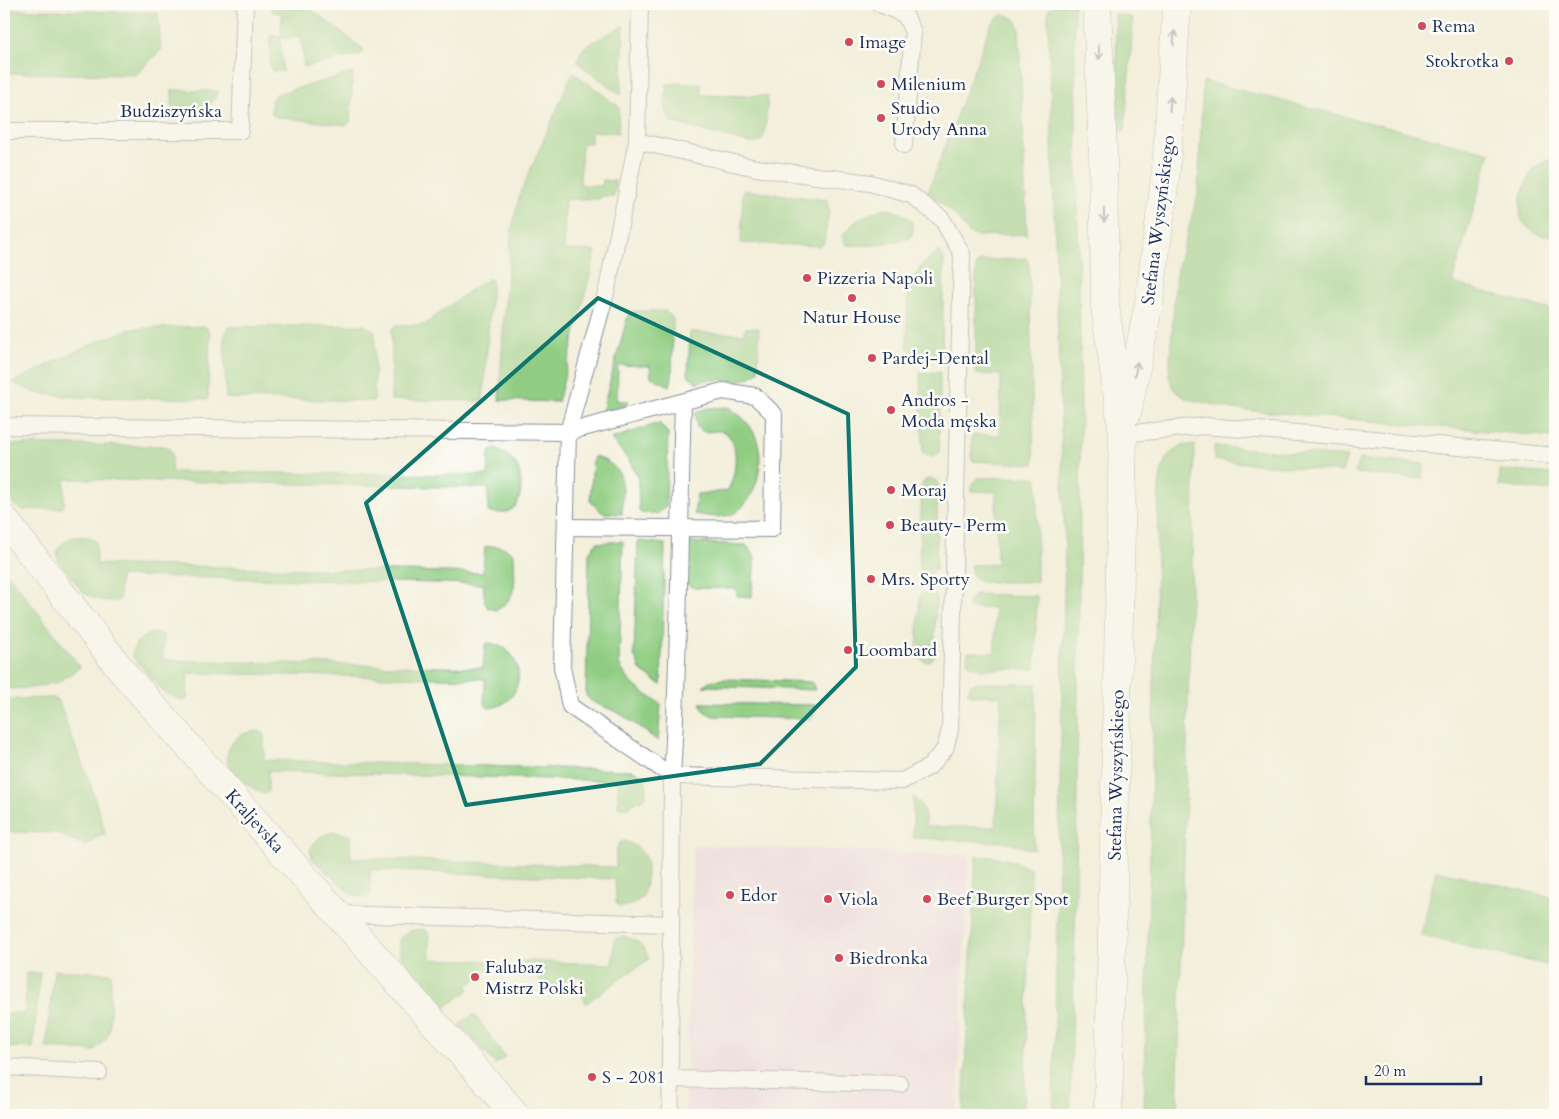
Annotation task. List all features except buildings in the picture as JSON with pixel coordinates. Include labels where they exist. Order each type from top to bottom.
[{"type":"street","name":"Stefana Wyszyńskiego","points":[[1097,4],[1103,155],[1105,306],[1123,434],[1108,1115]]},
{"type":"street","name":"Stefana Wyszyńskiego","points":[[1123,434],[1149,303],[1164,190],[1177,4]]},
{"type":"street","name":"Kraljevska","points":[[4,519],[127,677],[516,1115]]},
{"type":"lane","name":"Budziszyńska","points":[[4,131],[240,131],[245,4]]},
{"type":"lane","points":[[637,141],[756,168],[870,183],[911,195],[942,219],[962,254],[950,720],[945,749],[929,767],[902,781],[672,776],[570,706],[562,666],[568,432],[607,289],[637,141],[640,4]]},
{"type":"lane","points":[[880,4],[905,14],[913,32],[904,145]]},
{"type":"lane","points":[[4,426],[568,432],[723,391],[755,396],[774,414],[772,529],[566,527]]},
{"type":"lane","points":[[671,1115],[672,776],[677,694],[683,402]]},
{"type":"lane","points":[[1123,434],[1204,426],[1363,438],[1555,456]]},
{"type":"lane","points":[[338,914],[671,924]]},
{"type":"lane","points":[[4,1067],[99,1072]]},
{"type":"lane","points":[[670,1079],[900,1084]]},
{"type":"highlighted area","points":[[598,298],[848,414],[856,667],[760,764],[466,805],[366,503]]},
{"type":"shaded area","name":"Biedronka","points":[[693,845],[969,855],[956,1115],[685,1115]]},
{"type":"green space","points":[[272,4],[305,4],[363,49],[364,52],[304,67],[301,36],[280,39],[283,72],[272,71],[270,66],[270,36],[281,36],[282,13],[272,12]]},
{"type":"green space","points":[[1056,5],[1074,5],[1081,399],[1076,892],[1070,1115],[1053,1115],[1065,551],[1048,17],[1049,8]]},
{"type":"green space","points":[[4,9],[158,13],[161,50],[136,75],[4,73]]},
{"type":"green space","points":[[1115,13],[1133,18],[1125,130],[1123,131],[1119,130]]},
{"type":"green space","points":[[1002,15],[1013,18],[1019,27],[1027,234],[977,236],[969,233],[954,214],[928,192],[991,24]]},
{"type":"green space","points":[[624,25],[621,95],[577,62],[585,47]]},
{"type":"green space","points":[[573,72],[619,107],[618,133],[591,131],[591,143],[582,143],[580,185],[602,186],[603,180],[615,181],[614,196],[600,196],[600,199],[565,199],[564,250],[596,251],[558,402],[499,400],[505,299],[512,228],[520,194]]},
{"type":"green space","points":[[353,73],[350,122],[347,125],[276,117],[271,113],[272,99],[276,94]]},
{"type":"green space","points":[[1203,81],[1490,153],[1452,283],[1555,311],[1555,437],[1233,409],[1187,399],[1175,391],[1169,377],[1176,274],[1198,195]]},
{"type":"green space","points":[[701,83],[701,95],[768,96],[765,127],[761,141],[748,143],[671,122],[666,108],[667,84]]},
{"type":"green space","points":[[172,90],[219,91],[210,104],[200,112],[172,116]]},
{"type":"green space","points":[[1555,158],[1555,233],[1545,235],[1530,230],[1526,226],[1521,217],[1520,205],[1526,182],[1533,170],[1539,165]]},
{"type":"green space","points":[[743,190],[827,200],[829,210],[824,243],[819,246],[741,243]]},
{"type":"green space","points":[[885,208],[902,214],[911,221],[913,231],[910,238],[877,245],[846,245],[842,236],[851,226],[867,215]]},
{"type":"green space","points":[[939,251],[944,258],[942,354],[923,356],[914,353],[907,347],[908,289],[921,266]]},
{"type":"green space","points":[[1026,258],[1029,265],[1034,464],[972,461],[972,435],[1000,435],[1001,375],[976,374],[976,265],[980,261]]},
{"type":"green space","points":[[488,279],[492,280],[483,401],[391,400],[392,328],[396,325],[424,325]]},
{"type":"green space","points":[[634,311],[666,311],[673,318],[672,377],[670,386],[651,377],[650,366],[618,365],[617,401],[629,401],[625,406],[602,411],[628,315]]},
{"type":"green space","points":[[363,325],[374,330],[375,334],[374,401],[226,398],[224,337],[229,327]]},
{"type":"green space","points":[[205,326],[210,332],[208,399],[78,397],[36,393],[13,383],[96,342],[130,329]]},
{"type":"green space","points":[[745,328],[759,328],[758,372],[743,380],[713,380],[697,383],[688,375],[690,332],[744,334]]},
{"type":"green space","points":[[940,372],[939,452],[934,457],[923,453],[920,373]]},
{"type":"green space","points":[[728,407],[747,422],[753,430],[758,444],[760,466],[755,488],[744,506],[736,512],[726,516],[715,517],[694,514],[697,494],[727,491],[733,478],[735,462],[734,446],[727,434],[721,431],[701,431],[697,427],[695,413],[707,408]]},
{"type":"green space","points":[[659,423],[668,433],[666,506],[657,514],[641,513],[639,511],[638,478],[630,462],[611,439]]},
{"type":"green space","points":[[4,444],[165,446],[169,448],[172,455],[171,472],[488,475],[489,452],[495,449],[515,463],[520,474],[521,488],[515,506],[511,510],[497,513],[488,512],[488,488],[65,479],[64,506],[62,508],[23,510],[14,505],[4,491]]},
{"type":"green space","points":[[1195,445],[1177,1115],[1144,1115],[1159,485],[1166,459],[1181,446]]},
{"type":"green space","points":[[1214,446],[1347,457],[1342,472],[1214,460]]},
{"type":"green space","points":[[595,456],[613,466],[621,478],[623,485],[622,514],[603,513],[590,501],[593,459]]},
{"type":"green space","points":[[1359,459],[1424,464],[1422,479],[1355,473]]},
{"type":"green space","points":[[1500,470],[1555,474],[1555,491],[1499,486]]},
{"type":"green space","points":[[1034,477],[1037,479],[1037,582],[980,582],[972,575],[970,565],[997,564],[996,492],[971,491],[973,483],[979,478]]},
{"type":"green space","points":[[925,480],[935,480],[938,484],[936,569],[929,574],[921,572],[919,564],[922,485]]},
{"type":"green space","points":[[73,537],[88,537],[96,541],[96,564],[483,573],[485,547],[497,546],[507,549],[514,554],[515,579],[509,599],[497,610],[488,608],[485,603],[483,584],[120,576],[119,600],[106,601],[83,592],[58,560],[59,546]]},
{"type":"green space","points":[[623,541],[619,664],[632,683],[661,704],[658,741],[621,714],[596,703],[586,696],[589,553],[596,543]]},
{"type":"green space","points":[[638,541],[665,544],[661,685],[641,671],[634,655]]},
{"type":"green space","points":[[688,542],[746,545],[755,556],[752,597],[737,596],[737,589],[696,588],[685,584]]},
{"type":"green space","points":[[7,573],[80,667],[59,682],[31,688],[4,689],[4,576]]},
{"type":"green space","points":[[932,592],[936,596],[934,657],[928,662],[920,659],[917,649],[920,597],[921,594]]},
{"type":"green space","points":[[975,594],[1037,596],[1035,669],[981,669],[970,665],[967,660],[968,652],[995,653],[995,608],[968,608],[968,603]]},
{"type":"green space","points":[[157,633],[163,635],[163,660],[483,668],[485,645],[487,643],[500,646],[510,653],[516,663],[517,687],[511,697],[501,705],[488,708],[484,704],[485,679],[188,673],[187,699],[181,701],[164,692],[132,656],[135,646],[143,637]]},
{"type":"green space","points":[[725,679],[812,682],[815,690],[703,686],[709,681]]},
{"type":"green space","points":[[975,683],[1036,684],[1034,850],[1004,842],[913,838],[913,797],[922,807],[925,814],[926,827],[996,827],[1001,696],[971,695],[968,692],[970,685]]},
{"type":"green space","points":[[53,698],[58,701],[63,712],[90,783],[104,829],[105,835],[101,834],[86,846],[56,833],[4,832],[4,699]]},
{"type":"green space","points":[[700,703],[815,705],[814,715],[811,719],[713,716],[705,712]]},
{"type":"green space","points":[[259,731],[264,734],[264,760],[630,770],[643,776],[647,788],[645,798],[627,807],[619,807],[618,781],[268,771],[268,792],[264,794],[241,780],[230,767],[227,759],[232,743],[238,737]]},
{"type":"green space","points":[[336,832],[350,835],[351,858],[616,867],[616,850],[619,843],[625,841],[642,852],[645,857],[647,868],[646,881],[642,898],[631,905],[620,907],[616,903],[615,879],[370,870],[370,895],[364,898],[350,893],[312,859],[310,850],[315,842],[323,835]]},
{"type":"green space","points":[[976,856],[1005,859],[1031,870],[1024,1115],[963,1115]]},
{"type":"green space","points":[[1436,870],[1555,898],[1555,967],[1421,936]]},
{"type":"green space","points":[[418,929],[426,930],[429,934],[430,959],[499,961],[467,986],[469,990],[444,1008],[410,971],[399,949],[400,939],[407,932]]},
{"type":"green space","points":[[623,936],[633,939],[640,944],[649,959],[586,1003],[581,993],[587,991],[579,975],[546,990],[527,964],[521,961],[612,964],[615,939]]},
{"type":"green space","points":[[54,970],[111,973],[110,1028],[106,1039],[94,1051],[46,1048]]},
{"type":"green space","points":[[26,973],[40,973],[33,1048],[4,1047],[4,1013],[25,1013]]},
{"type":"green space","points":[[474,1014],[505,1057],[495,1064],[460,1024]]},
{"type":"place","name":"Rema","points":[[1422,26]]},
{"type":"place","name":"Image","points":[[849,42]]},
{"type":"place","name":"Stokrotka","points":[[1509,61]]},
{"type":"place","name":"Milenium","points":[[881,84]]},
{"type":"place","name":"Studio Urody Anna","points":[[881,118]]},
{"type":"place","name":"Pizzeria Napoli","points":[[807,278]]},
{"type":"place","name":"Natur House","points":[[852,298]]},
{"type":"place","name":"Pardej-Dental","points":[[872,358]]},
{"type":"place","name":"Andros - Moda męska","points":[[891,410]]},
{"type":"place","name":"Moraj","points":[[891,490]]},
{"type":"place","name":"Beauty- Perm","points":[[890,525]]},
{"type":"place","name":"Mrs. Sporty","points":[[871,579]]},
{"type":"place","name":"Loombard","points":[[848,650]]},
{"type":"place","name":"Edor","points":[[730,895]]},
{"type":"place","name":"Viola","points":[[828,899]]},
{"type":"place","name":"Beef Burger Spot","points":[[927,899]]},
{"type":"place","name":"Biedronka","points":[[839,958]]},
{"type":"place","name":"Falubaz Mistrz Polski","points":[[475,977]]},
{"type":"place","name":"S - 2081","points":[[592,1077]]}]
